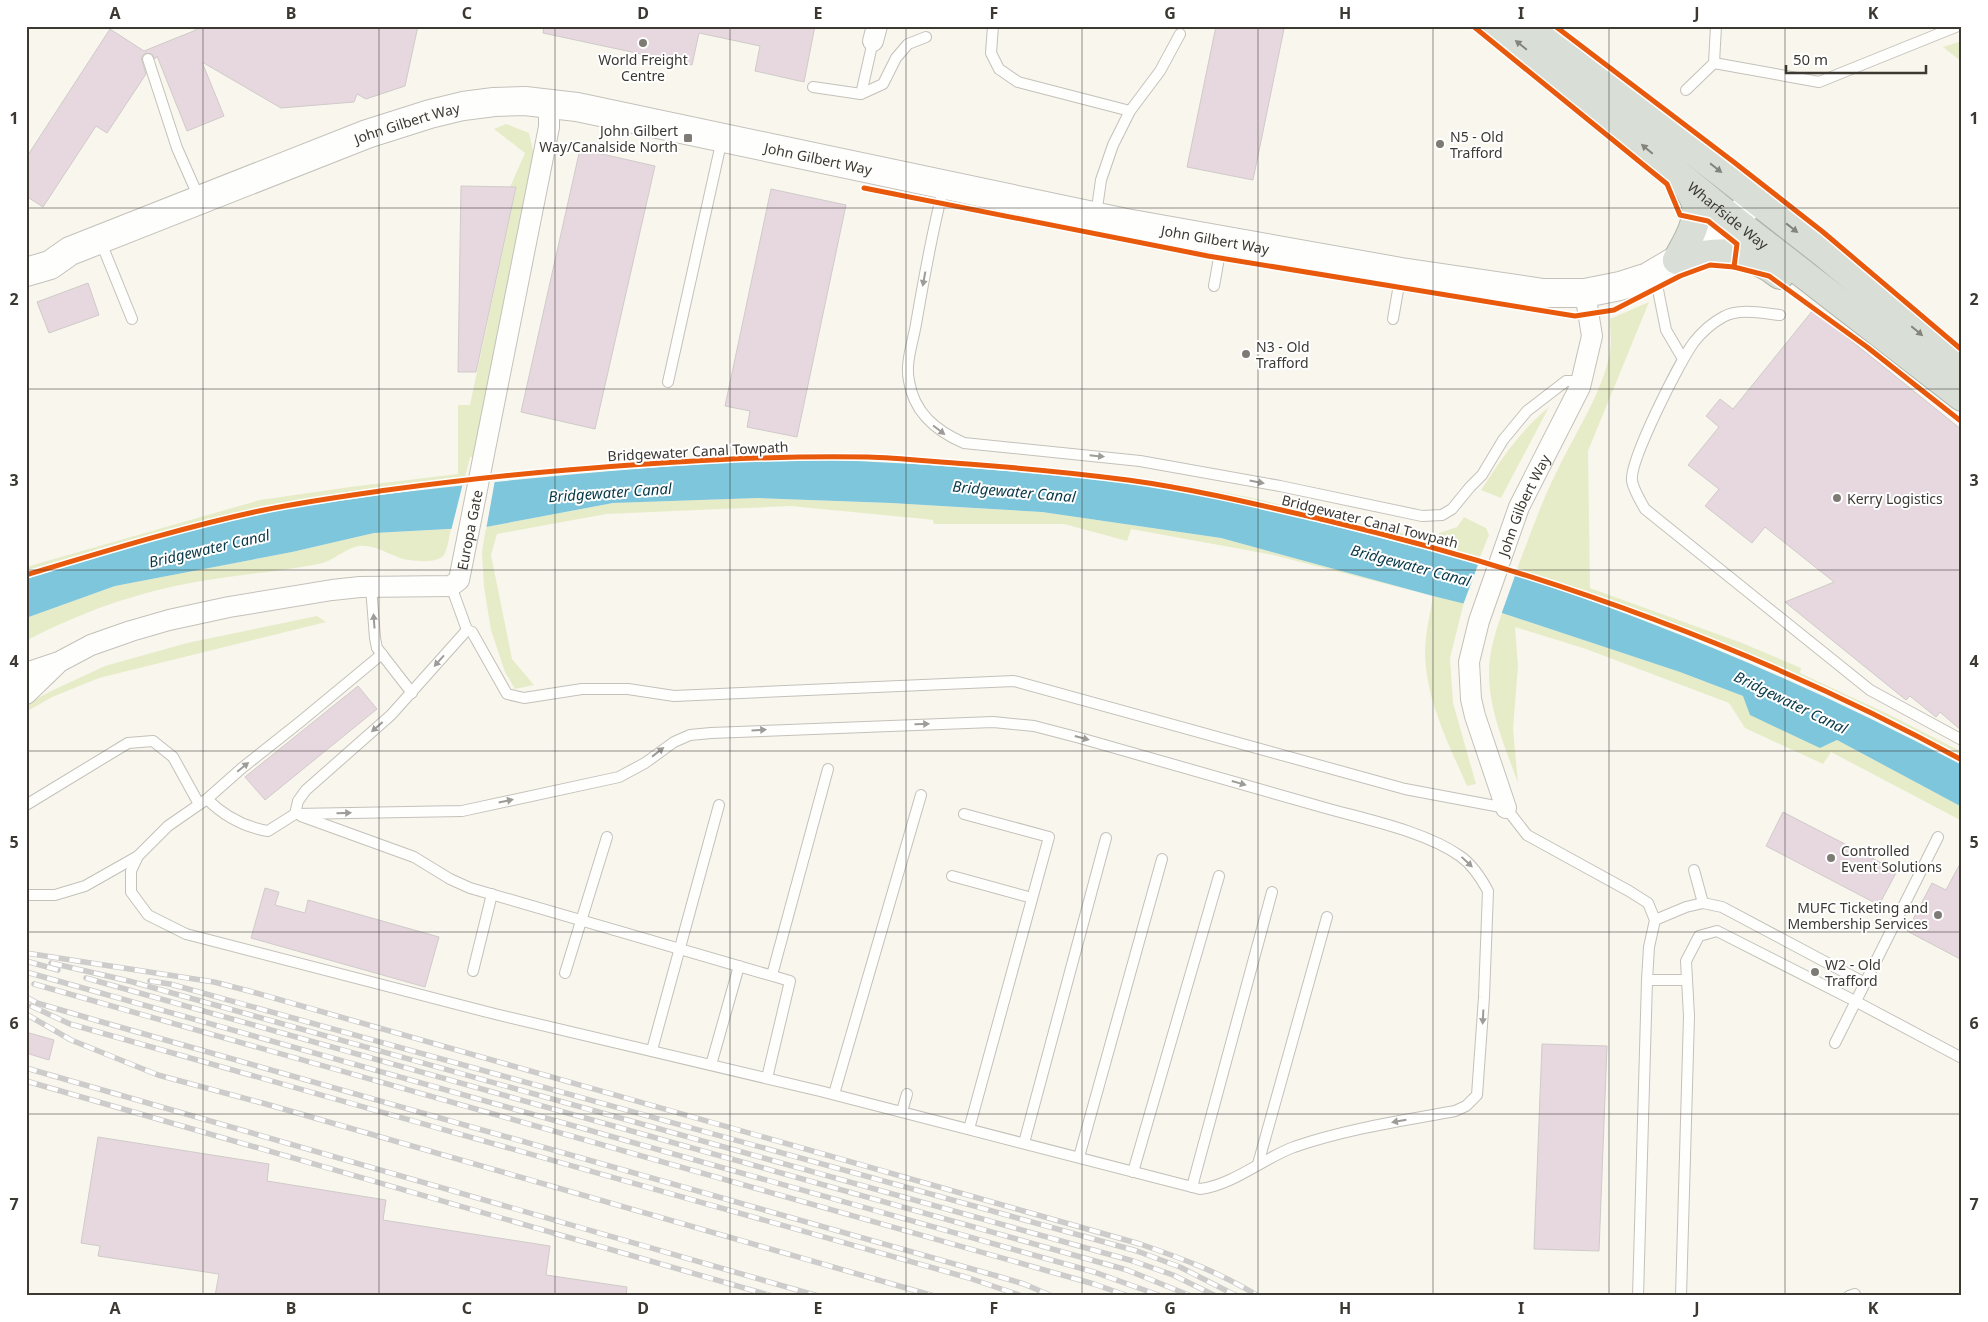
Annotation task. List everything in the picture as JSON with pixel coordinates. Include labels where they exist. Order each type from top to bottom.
[{"type":"highway","name":"Wharfside Way","points":[[1498,26],[1735,221],[1962,397]]},
{"type":"highway","points":[[1534,26],[1825,254],[1962,368]]},
{"type":"highway","points":[[1666,267],[1692,231],[1696,218],[1695,202],[1684,180]]},
{"type":"highway","points":[[1666,267],[1708,253],[1726,252],[1746,255],[1766,264],[1834,315],[1882,334]]},
{"type":"street","name":"John Gilbert Way","points":[[26,272],[50,265],[70,251],[367,134],[430,114],[463,106],[526,100],[577,107],[944,185],[1222,240],[1401,272],[1543,293],[1585,293],[1620,286],[1666,267],[1722,233],[1754,198]]},
{"type":"street","name":"Europa Gate","points":[[26,673],[59,662],[91,645],[131,631],[169,620],[229,607],[332,590],[371,587],[451,586],[459,580],[549,128],[549,103]]},
{"type":"street","name":"John Gilbert Way","points":[[26,253],[70,251]]},
{"type":"street","name":"John Gilbert Way","points":[[1506,808],[1481,738],[1472,699],[1469,662],[1479,621],[1522,499],[1582,381],[1592,336],[1585,293]]},
{"type":"street","name":"Europa Gate","points":[[26,694],[59,662]]},
{"type":"lane","points":[[993,26],[991,53],[999,69],[1018,82],[1130,111]]},
{"type":"lane","points":[[1686,90],[1714,63],[1716,26]]},
{"type":"lane","points":[[1714,63],[1819,82],[1958,26]]},
{"type":"lane","points":[[861,94],[875,34]]},
{"type":"lane","points":[[1096,216],[1101,180],[1113,145],[1130,111],[1160,72],[1180,34]]},
{"type":"lane","points":[[812,87],[861,94],[883,84],[896,58],[908,44],[926,37]]},
{"type":"lane","points":[[148,59],[178,148],[200,201]]},
{"type":"lane","points":[[668,382],[722,139]]},
{"type":"lane","points":[[944,185],[923,281],[908,380],[913,396],[923,415],[934,427],[964,443],[1140,461],[1280,486],[1422,516],[1434,516],[1442,515],[1452,509],[1482,475],[1503,440],[1527,411],[1566,381],[1582,381]]},
{"type":"lane","points":[[100,239],[132,319]]},
{"type":"lane","points":[[1214,286],[1222,240]]},
{"type":"lane","points":[[1666,267],[1666,330],[1683,359]]},
{"type":"lane","points":[[1393,319],[1401,272]]},
{"type":"lane","points":[[1780,315],[1735,312],[1708,327],[1695,341],[1683,359],[1635,462],[1632,481],[1637,495],[1646,509],[1870,690],[1962,740]]},
{"type":"lane","points":[[451,586],[468,630],[472,632],[507,694],[524,698],[582,689],[628,689],[674,696],[1014,681],[1405,789],[1506,808],[1527,835],[1648,903],[1655,920],[1649,947],[1647,980],[1638,1296]]},
{"type":"lane","points":[[371,587],[377,648],[412,693]]},
{"type":"lane","points":[[295,814],[298,801],[306,790],[391,716],[468,630]]},
{"type":"lane","points":[[26,895],[55,895],[84,886],[138,856],[168,826],[203,801],[382,654]]},
{"type":"lane","points":[[26,806],[128,743],[154,741],[173,757],[203,801],[253,829],[268,831],[295,814],[462,811],[619,777],[645,763],[674,742],[690,736],[704,734],[859,726],[993,722],[1034,726],[1190,769],[1425,838],[1460,856],[1472,866],[1488,891],[1483,1016],[1477,1095],[1466,1106],[1455,1110],[1342,1133],[1295,1147],[1213,1187],[1200,1189],[902,1111],[495,1014],[186,934],[148,915],[131,892],[131,871],[138,856]]},
{"type":"lane","points":[[772,975],[828,769]]},
{"type":"lane","points":[[834,1094],[921,795]]},
{"type":"lane","points":[[652,1050],[718,806]]},
{"type":"lane","points":[[295,814],[414,857],[450,879],[470,888],[790,981],[767,1078]]},
{"type":"lane","points":[[964,814],[1049,837],[969,1129]]},
{"type":"lane","points":[[566,973],[607,836]]},
{"type":"lane","points":[[1835,1043],[1938,837]]},
{"type":"lane","points":[[1024,1143],[1106,838]]},
{"type":"lane","points":[[1078,1157],[1162,859]]},
{"type":"lane","points":[[1694,870],[1703,903]]},
{"type":"lane","points":[[952,876],[1032,898]]},
{"type":"lane","points":[[1133,1172],[1219,876]]},
{"type":"lane","points":[[1192,1187],[1272,892]]},
{"type":"lane","points":[[473,970],[492,894]]},
{"type":"lane","points":[[1655,920],[1686,906],[1703,903],[1722,907],[1865,983]]},
{"type":"lane","points":[[1258,1164],[1328,917]]},
{"type":"lane","points":[[1681,1296],[1688,1016],[1686,961],[1699,936],[1717,931],[1856,1001],[1962,1058]]},
{"type":"lane","points":[[711,1065],[739,966]]},
{"type":"lane","points":[[1647,980],[1686,980]]},
{"type":"lane","points":[[902,1111],[907,1094]]},
{"type":"green space","points":[[1962,41],[1962,62],[1943,47]]},
{"type":"green space","points":[[506,124],[529,133],[534,155],[473,457],[470,457],[465,477],[351,492],[261,507],[106,547],[26,571],[26,567],[260,500],[458,474],[458,405],[470,405],[516,188],[510,187],[525,153],[494,129]]},
{"type":"green space","points":[[1649,302],[1588,451],[1590,588],[1742,643],[1801,668],[1800,673],[1890,715],[1962,752],[1962,757],[1892,721],[1727,646],[1602,598],[1517,569],[1547,492],[1601,383],[1610,353],[1610,319]]},
{"type":"green space","points":[[1549,407],[1501,498],[1481,490],[1520,436]]},
{"type":"green space","points":[[1148,478],[1248,497],[1436,541],[1439,533],[1457,527],[1464,517],[1486,528],[1489,535],[1480,557],[1315,514]]},
{"type":"green space","points":[[758,498],[891,503],[1042,512],[1221,538],[1433,596],[1273,555],[1131,529],[1127,541],[1064,524],[934,524],[933,520],[925,519],[790,506],[606,514],[497,534],[491,555],[512,659],[534,685],[515,689],[505,672],[491,630],[484,587],[482,552],[486,527],[613,503]]},
{"type":"green space","points":[[451,529],[444,555],[436,560],[403,559],[376,548],[359,546],[351,548],[326,562],[174,586],[130,598],[66,621],[26,641],[26,618],[115,586],[292,552],[374,533]]},
{"type":"green space","points":[[1433,596],[1464,602],[1450,658],[1453,703],[1476,784],[1467,786],[1446,738],[1429,688],[1425,654]]},
{"type":"green space","points":[[1502,613],[1680,672],[1743,696],[1820,748],[1837,740],[1962,807],[1962,821],[1831,752],[1823,764],[1745,728],[1729,703],[1586,649],[1515,627],[1518,666],[1513,729],[1518,783],[1496,722],[1490,690],[1491,652]]},
{"type":"green space","points":[[317,616],[326,622],[99,678],[52,697],[26,712],[26,705],[105,666],[187,643]]},
{"type":"water","name":"Bridgewater Canal","points":[[809,459],[960,467],[1129,483],[1214,498],[1270,511],[1489,567],[1589,600],[1698,642],[1858,712],[1910,738],[1962,765],[1962,807],[1837,740],[1820,748],[1750,715],[1743,696],[1680,672],[1502,613],[1221,538],[1042,512],[891,503],[758,498],[613,503],[486,527],[374,533],[292,552],[115,586],[26,618],[26,579],[114,552],[261,514],[356,498],[514,480],[661,467]]},
{"type":"pier","points":[[495,480],[486,530],[451,531],[463,483]]},
{"type":"pier","points":[[1479,562],[1516,573],[1501,615],[1463,605]]},
{"type":"building","points":[[194,26],[418,26],[405,86],[366,99],[357,94],[354,102],[281,108],[202,62],[224,116],[187,131],[157,56],[155,59],[152,54],[145,53],[141,58],[146,74],[107,133],[96,126],[43,207],[26,196],[26,158],[110,29],[144,51],[196,30]]},
{"type":"building","points":[[544,26],[815,26],[804,82],[755,71],[760,46],[699,33],[692,65],[543,33]]},
{"type":"building","points":[[1216,26],[1272,26],[1284,29],[1253,180],[1187,167]]},
{"type":"building","points":[[580,149],[655,166],[595,429],[521,412]]},
{"type":"building","points":[[461,186],[516,187],[476,372],[458,372]]},
{"type":"building","points":[[771,189],[846,205],[797,437],[747,427],[750,411],[725,406]]},
{"type":"building","points":[[88,283],[99,315],[49,333],[37,302]]},
{"type":"building","name":"Kerry Logistics","points":[[1813,310],[1962,430],[1962,731],[1940,712],[1936,717],[1910,696],[1906,700],[1785,602],[1834,582],[1765,527],[1752,543],[1705,506],[1719,489],[1688,465],[1719,427],[1706,416],[1720,399],[1733,409]]},
{"type":"building","points":[[358,686],[377,709],[265,800],[245,777]]},
{"type":"building","name":"Controlled Event Solutions","points":[[1783,812],[1897,871],[1879,905],[1766,846]]},
{"type":"building","name":"MUFC Ticketing and Membership Services","points":[[1962,860],[1962,960],[1907,931],[1932,883],[1946,890]]},
{"type":"building","points":[[265,888],[279,892],[275,905],[305,913],[308,900],[439,937],[425,987],[251,938]]},
{"type":"building","points":[[26,1032],[54,1040],[49,1060],[26,1053]]},
{"type":"building","points":[[1542,1044],[1607,1046],[1599,1251],[1534,1249]]},
{"type":"building","points":[[98,1137],[269,1164],[267,1181],[386,1200],[383,1220],[550,1246],[546,1275],[627,1287],[626,1296],[215,1296],[219,1274],[98,1256],[100,1246],[81,1243]]},
{"type":"railway","points":[[26,953],[214,982],[249,991],[1140,1244],[1230,1280],[1258,1296]]},
{"type":"railway","points":[[26,961],[58,970]]},
{"type":"railway","points":[[51,963],[129,981],[1133,1261],[1173,1275],[1216,1296]]},
{"type":"railway","points":[[26,972],[1094,1272],[1161,1296]]},
{"type":"railway","points":[[86,978],[1127,1270],[1191,1296]]},
{"type":"railway","points":[[150,981],[170,984],[1137,1251],[1180,1267],[1237,1296]]},
{"type":"railway","points":[[34,984],[1094,1284],[1128,1296]]},
{"type":"railway","points":[[26,997],[37,1003],[95,1020],[997,1276],[1024,1284],[1052,1296]]},
{"type":"railway","points":[[31,1006],[70,1024],[969,1278],[1022,1296]]},
{"type":"railway","points":[[26,1014],[71,1040],[158,1075],[266,1104],[934,1296]]},
{"type":"railway","points":[[26,1068],[818,1296]]},
{"type":"railway","points":[[26,1081],[772,1296]]},
{"type":"cycle path","points":[[1473,26],[1667,184],[1680,215],[1708,221],[1737,244],[1734,267]]},
{"type":"cycle path","points":[[1555,26],[1823,232],[1962,350]]},
{"type":"cycle path","points":[[864,188],[1208,256],[1575,316],[1614,310],[1680,276],[1710,265],[1734,267],[1769,276],[1867,347],[1962,422]]},
{"type":"cycle path","name":"Bridgewater Canal Towpath","points":[[26,575],[171,533],[275,508],[387,490],[522,474],[680,462],[830,457],[893,458],[1048,471],[1108,477],[1227,498],[1325,520],[1489,564],[1571,590],[1731,650],[1887,721],[1962,760]]},
{"type":"place","name":"World Freight Centre","points":[[643,43]]},
{"type":"place","name":"John Gilbert Way/Canalside North","points":[[688,138]]},
{"type":"place","name":"N5 - Old Trafford","points":[[1440,144]]},
{"type":"place","name":"N3 - Old Trafford","points":[[1246,354]]},
{"type":"place","name":"Kerry Logistics","points":[[1837,498]]},
{"type":"place","name":"Controlled Event Solutions","points":[[1831,858]]},
{"type":"place","name":"MUFC Ticketing and Membership Services","points":[[1938,915]]},
{"type":"place","name":"W2 - Old Trafford","points":[[1815,972]]}]
